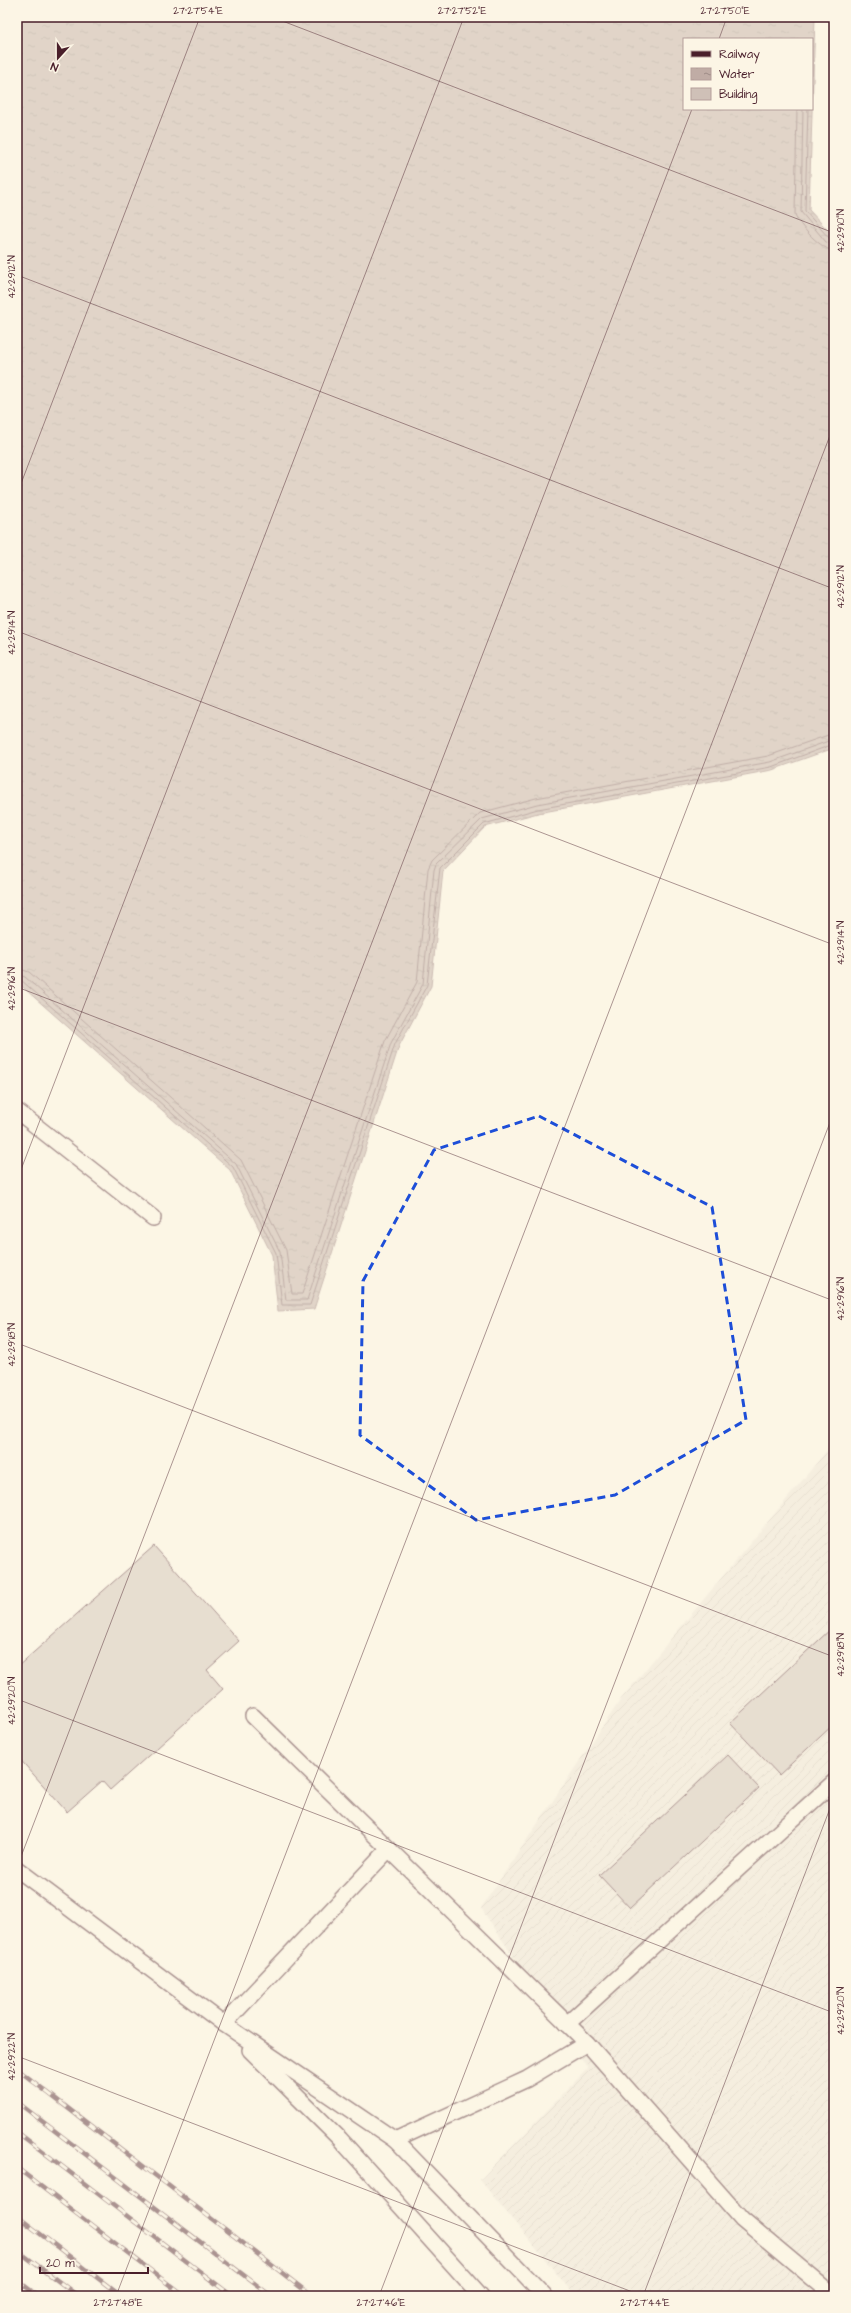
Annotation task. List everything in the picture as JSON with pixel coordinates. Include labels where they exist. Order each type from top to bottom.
[{"type":"lane","points":[[17,1112],[153,1218]]},
{"type":"lane","points":[[253,1716],[587,2043],[742,2220],[834,2296]]},
{"type":"lane","points":[[567,2024],[834,1782]]},
{"type":"lane","points":[[224,2024],[389,1849]]},
{"type":"lane","points":[[17,1869],[224,2024],[395,2140],[545,2296]]},
{"type":"lane","points":[[224,2024],[340,2139],[481,2296]]},
{"type":"lane","points":[[395,2140],[527,2079],[587,2043]]},
{"type":"highlighted area","points":[[539,1116],[712,1207],[746,1420],[615,1495],[476,1520],[360,1435],[363,1281],[434,1150]]},
{"type":"shaded area","points":[[834,1442],[834,2296],[575,2296],[480,2180],[588,2068],[481,1908],[621,1699]]},
{"type":"water","points":[[17,17],[815,17],[813,81],[813,38],[683,38],[683,110],[812,110],[809,210],[834,237],[834,748],[772,770],[538,813],[485,827],[443,871],[431,986],[399,1046],[314,1309],[278,1311],[272,1255],[230,1170],[17,982]]},
{"type":"building","points":[[154,1546],[239,1641],[207,1670],[223,1689],[110,1790],[102,1781],[67,1812],[17,1756],[17,1667]]},
{"type":"building","points":[[834,1626],[834,1724],[779,1775],[730,1723]]},
{"type":"building","points":[[728,1755],[759,1788],[630,1908],[599,1875]]},
{"type":"railway","points":[[17,2069],[312,2296]]},
{"type":"railway","points":[[17,2102],[271,2296]]},
{"type":"railway","points":[[17,2132],[232,2296]]},
{"type":"railway","points":[[17,2168],[184,2296]]},
{"type":"railway","points":[[17,2216],[121,2296]]},
{"type":"railway","points":[[17,2250],[78,2296]]},
{"type":"railway","points":[[17,2280],[38,2296]]}]
